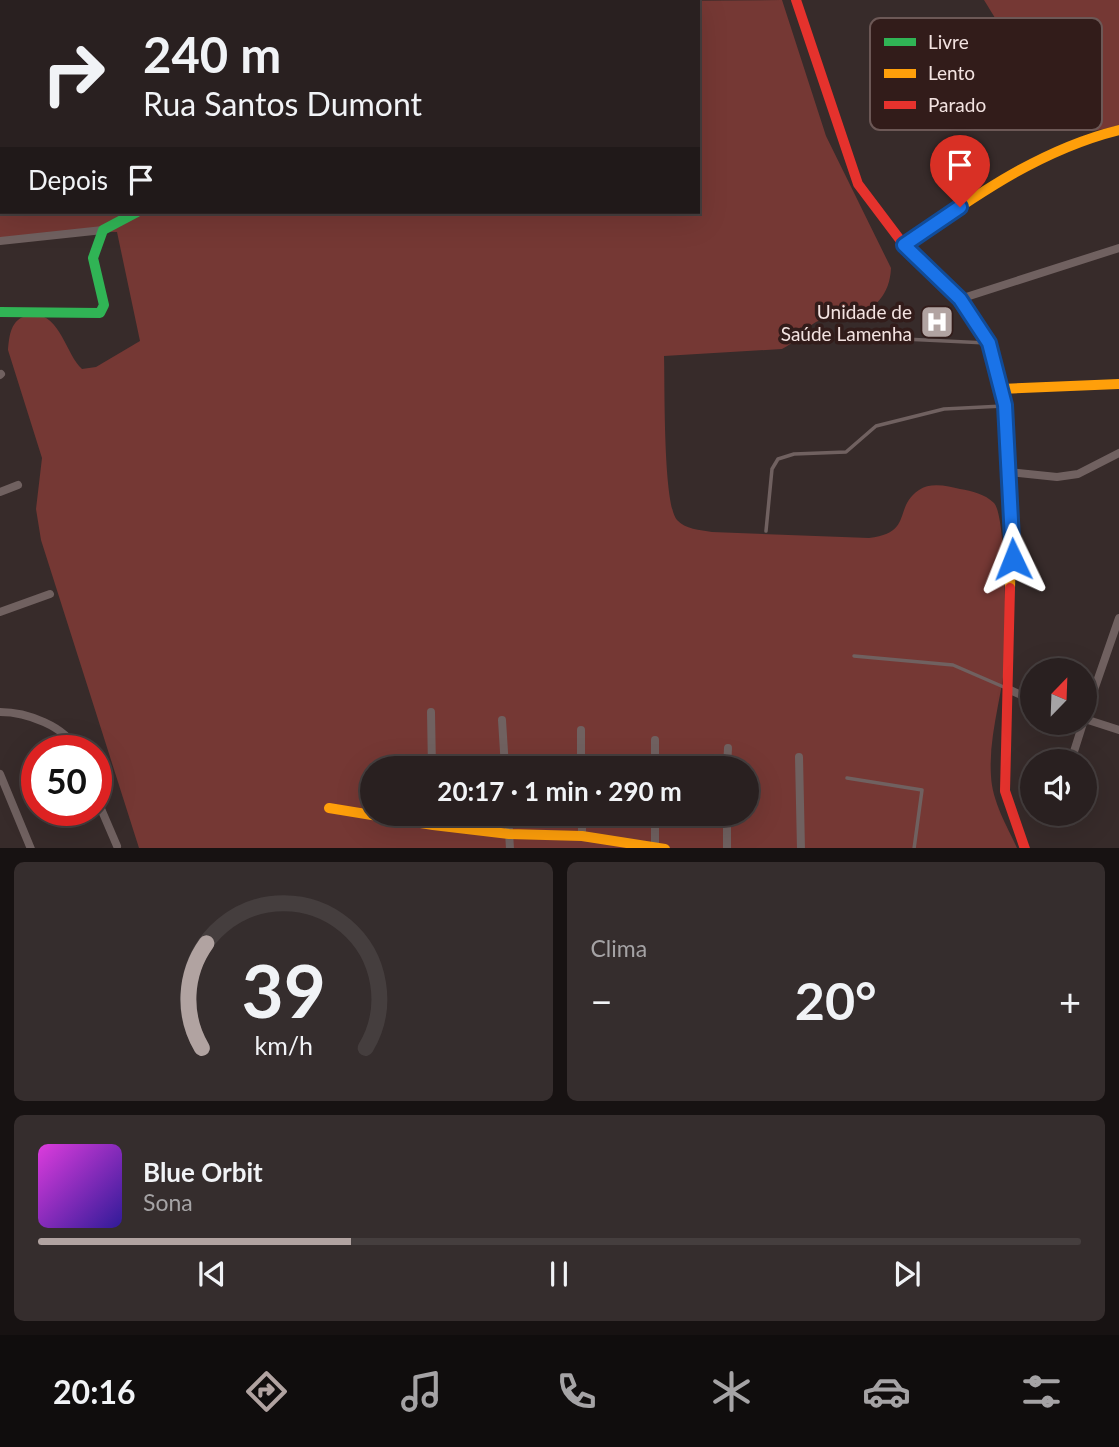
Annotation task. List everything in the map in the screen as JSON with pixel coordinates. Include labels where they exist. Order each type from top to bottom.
[{"type":"street","points":[[796,0],[858,184],[904,245],[960,299],[989,343],[1005,405],[1013,559],[1005,791],[1025,848]]},
{"type":"street","points":[[904,245],[979,194],[1036,161],[1106,132],[1119,130]]},
{"type":"street","points":[[0,241],[103,230],[133,214]]},
{"type":"street","points":[[0,312],[100,313],[104,305],[94,273],[93,258],[103,230]]},
{"type":"street","points":[[960,299],[1119,248]]},
{"type":"street","points":[[1001,390],[1119,384]]},
{"type":"street","points":[[1009,472],[1057,477],[1078,474],[1119,453]]},
{"type":"street","points":[[0,492],[18,485]]},
{"type":"street","points":[[0,612],[50,594]]},
{"type":"street","points":[[1097,681],[1119,618]]},
{"type":"street","points":[[1008,688],[1020,694]]},
{"type":"street","points":[[0,712],[56,726],[66,735]]},
{"type":"street","points":[[431,712],[432,756]]},
{"type":"street","points":[[502,720],[504,756]]},
{"type":"street","points":[[1097,723],[1119,730]]},
{"type":"street","points":[[581,730],[581,756]]},
{"type":"street","points":[[655,740],[655,756]]},
{"type":"street","points":[[727,748],[727,756]]},
{"type":"street","points":[[799,757],[801,848]]},
{"type":"street","points":[[0,774],[31,848]]},
{"type":"street","points":[[329,808],[360,811]]},
{"type":"street","points":[[108,826],[117,846]]},
{"type":"street","points":[[468,826],[509,834],[582,836],[660,848],[657,826]]},
{"type":"street","points":[[509,826],[510,848]]},
{"type":"street","points":[[582,826],[582,836]]},
{"type":"street","points":[[727,826],[727,848]]},
{"type":"lane","points":[[862,337],[989,343]]},
{"type":"lane","points":[[766,531],[772,469],[778,459],[794,454],[846,452],[876,426],[944,409],[1005,405]]},
{"type":"lane","points":[[854,656],[953,665],[1008,688]]},
{"type":"lane","points":[[846,778],[922,790],[914,848]]},
{"type":"shaded area","points":[[782,0],[826,136],[891,268],[890,277],[884,294],[873,306],[858,314],[816,322],[782,349],[664,356],[667,469],[672,510],[677,520],[684,525],[712,532],[869,538],[892,531],[898,525],[911,497],[928,486],[945,486],[974,492],[994,503],[1001,527],[1003,548],[1006,646],[992,743],[991,776],[997,804],[1017,848],[139,848],[112,763],[112,735],[103,735],[41,540],[36,509],[42,458],[8,350],[15,323],[23,317],[35,315],[45,317],[53,324],[82,369],[96,367],[140,341],[117,232],[58,231],[33,237],[0,239],[0,214],[700,214],[700,1]]},
{"type":"shaded area","points":[[984,0],[1119,0],[1119,125],[1102,129],[1102,18],[995,18]]},
{"type":"traffic: fast","points":[[0,312],[100,313],[104,305],[93,258],[103,230],[133,214]]},
{"type":"traffic: slow","points":[[904,245],[981,193],[1033,163],[1089,139],[1119,130]]},
{"type":"traffic: slow","points":[[944,284],[960,299],[989,343],[1005,405],[1012,524],[1010,588]]},
{"type":"traffic: slow","points":[[1001,389],[1119,384]]},
{"type":"traffic: slow","points":[[329,808],[433,825],[509,834],[582,836],[659,848]]},
{"type":"traffic: jam","points":[[796,0],[858,184],[904,245],[944,284]]},
{"type":"traffic: jam","points":[[1010,588],[1005,791],[1025,848]]},
{"type":"place","name":"Unidade de Saúde Lamenha","points":[[937,322]]},
{"type":"route","points":[[960,207],[904,245],[960,299],[989,343],[1005,405],[1013,559]]}]
